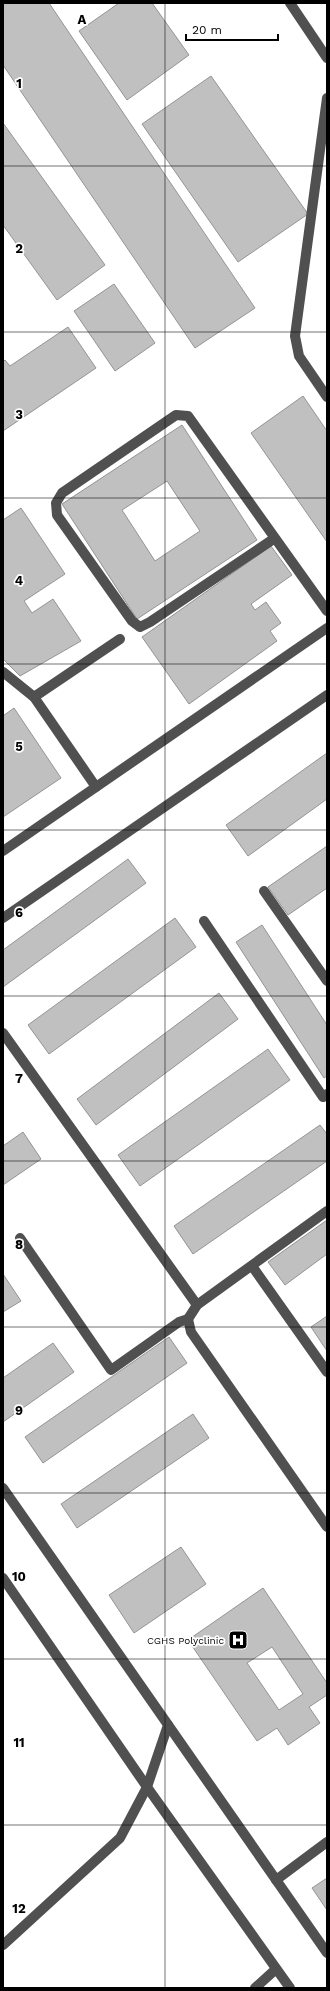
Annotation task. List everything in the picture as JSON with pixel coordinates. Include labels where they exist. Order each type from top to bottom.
[{"type":"street","points":[[290,3],[327,58]]},
{"type":"street","points":[[327,98],[295,336],[299,356],[327,397]]},
{"type":"street","points":[[275,538],[150,622],[140,627],[132,621],[57,514],[56,503],[62,493],[176,415],[188,416],[275,538],[327,611]]},
{"type":"street","points":[[3,851],[327,628]]},
{"type":"street","points":[[34,697],[120,639]]},
{"type":"street","points":[[3,672],[34,697],[96,787]]},
{"type":"street","points":[[3,918],[327,695]]},
{"type":"street","points":[[264,891],[327,981]]},
{"type":"street","points":[[204,921],[323,1097],[327,1094]]},
{"type":"street","points":[[3,1033],[196,1305]]},
{"type":"street","points":[[20,1238],[111,1370],[179,1322],[188,1319],[196,1305],[327,1211]]},
{"type":"street","points":[[252,1266],[327,1372]]},
{"type":"street","points":[[188,1319],[191,1332],[327,1527]]},
{"type":"street","points":[[3,1488],[327,1953]]},
{"type":"street","points":[[3,1578],[147,1788],[290,1988]]},
{"type":"street","points":[[3,1945],[120,1838],[147,1788],[168,1725]]},
{"type":"street","points":[[276,1880],[327,1842]]},
{"type":"street","points":[[255,1988],[276,1969]]},
{"type":"building","points":[[3,3],[49,3],[255,308],[195,348],[3,65]]},
{"type":"building","points":[[119,3],[152,3],[189,55],[127,100],[79,31]]},
{"type":"building","points":[[211,76],[308,214],[238,262],[142,124]]},
{"type":"building","points":[[3,123],[105,265],[57,300],[3,225]]},
{"type":"building","points":[[114,284],[155,343],[115,371],[74,311]]},
{"type":"building","points":[[68,327],[96,368],[3,431],[3,362],[5,360],[10,366]]},
{"type":"building","points":[[303,396],[327,431],[327,542],[251,433]]},
{"type":"building","points":[[182,425],[257,540],[137,619],[62,504]],"holes":[[[167,481],[200,531],[155,561],[122,510]]]},
{"type":"building","points":[[21,508],[65,574],[24,601],[32,613],[53,599],[81,641],[20,676],[3,659],[3,520]]},
{"type":"building","points":[[271,546],[292,575],[251,604],[255,610],[266,602],[281,623],[270,631],[277,641],[189,704],[142,637]]},
{"type":"building","points":[[14,708],[61,778],[3,817],[3,716]]},
{"type":"building","points":[[327,753],[327,799],[248,856],[226,825]]},
{"type":"building","points":[[327,846],[327,888],[288,915],[268,887]]},
{"type":"building","points":[[128,859],[146,883],[3,987],[3,950]]},
{"type":"building","points":[[175,918],[196,947],[49,1054],[28,1025]]},
{"type":"building","points":[[262,925],[327,1025],[327,1076],[324,1078],[236,942]]},
{"type":"building","points":[[219,993],[238,1019],[96,1125],[77,1099]]},
{"type":"building","points":[[268,1049],[290,1080],[140,1186],[118,1155]]},
{"type":"building","points":[[320,1125],[327,1134],[327,1161],[193,1254],[174,1226]]},
{"type":"building","points":[[23,1132],[41,1159],[3,1185],[3,1146]]},
{"type":"building","points":[[327,1220],[327,1254],[285,1285],[268,1262]]},
{"type":"building","points":[[3,1274],[21,1301],[3,1312]]},
{"type":"building","points":[[327,1316],[327,1351],[311,1327]]},
{"type":"building","points":[[169,1337],[187,1363],[43,1463],[25,1437]]},
{"type":"building","points":[[53,1343],[74,1372],[3,1422],[3,1378]]},
{"type":"building","points":[[193,1414],[209,1438],[77,1528],[61,1504]]},
{"type":"building","points":[[181,1547],[206,1584],[134,1633],[109,1595]]},
{"type":"building","points":[[263,1588],[327,1683],[327,1695],[309,1707],[320,1723],[288,1745],[277,1728],[257,1741],[188,1640]],"holes":[[[272,1647],[303,1694],[279,1710],[247,1663]]]},
{"type":"building","points":[[327,1878],[327,1910],[312,1888]]},
{"type":"place","name":"CGHS Polyclinic","points":[[238,1640]]}]
